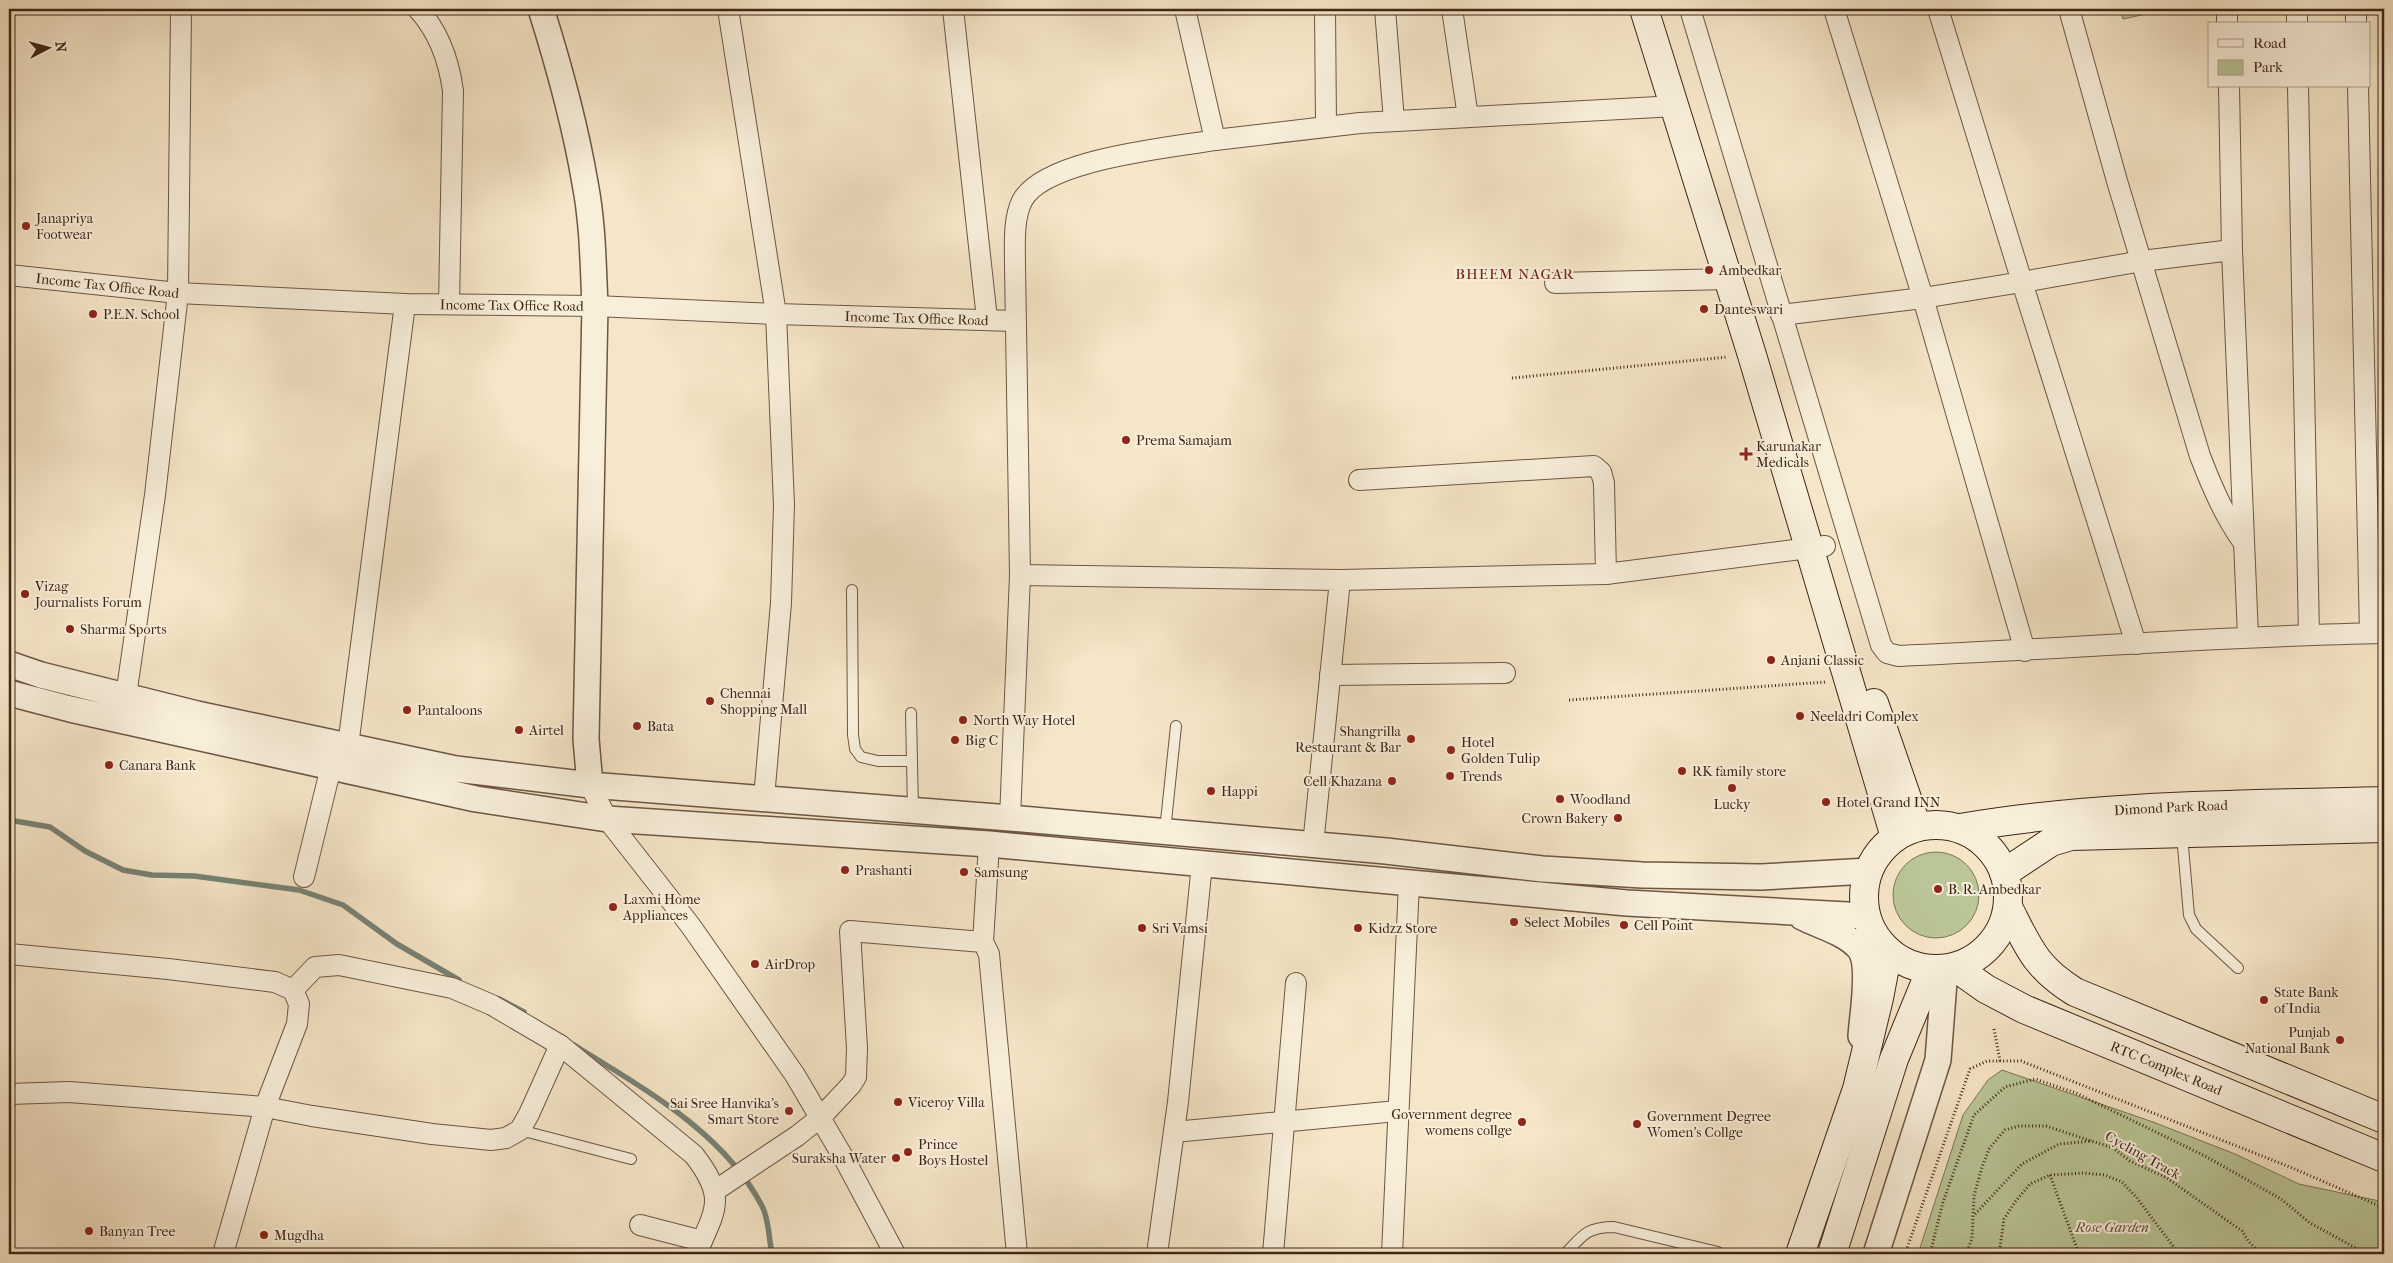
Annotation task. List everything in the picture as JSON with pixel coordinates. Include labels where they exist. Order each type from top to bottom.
[{"type":"main road","points":[[1644,9],[1676,106],[1752,355],[1816,547],[1876,707],[1906,832]]},
{"type":"main road","points":[[1660,9],[1816,547],[1849,681],[1906,832]]},
{"type":"main road","name":"Dimond Park Road","points":[[1960,828],[2016,819],[2101,811],[2200,806],[2384,801]]},
{"type":"main road","points":[[1938,825],[1960,828],[1979,838],[1994,854],[2004,873],[2008,890],[2008,907],[2002,928],[1990,945],[1973,958],[1944,969],[1905,963],[1888,951],[1874,935],[1866,916],[1864,895],[1868,871],[1879,852],[1906,832],[1938,825]]},
{"type":"main road","name":"Dimond Park Road","points":[[2004,873],[2051,842],[2071,836],[2384,828]]},
{"type":"main road","points":[[2008,907],[2033,957],[2054,979],[2075,992],[2384,1119]]},
{"type":"main road","points":[[1800,1254],[1857,1089],[1877,1007],[1888,951]]},
{"type":"main road","points":[[1832,1254],[1894,1059],[1944,969]]},
{"type":"main road","name":"RTC Complex Road","points":[[1944,969],[2024,1009],[2384,1158]]},
{"type":"street","points":[[126,696],[155,495],[178,293],[181,9]]},
{"type":"street","points":[[418,9],[437,38],[450,67],[453,91],[449,304]]},
{"type":"street","points":[[541,9],[570,112],[586,185],[592,243],[595,306],[586,740],[590,785],[607,819],[690,926],[763,1028],[821,1116],[895,1254]]},
{"type":"street","points":[[728,9],[776,314],[784,505],[781,603],[764,798]]},
{"type":"street","points":[[953,9],[988,319]]},
{"type":"street","points":[[1185,9],[1215,140]]},
{"type":"street","points":[[1325,9],[1326,125]]},
{"type":"street","points":[[1385,9],[1394,121]]},
{"type":"street","points":[[1452,9],[1468,117]]},
{"type":"street","points":[[1690,9],[1881,645],[1887,653],[1899,656],[2025,651],[2248,637],[2377,633],[2358,88]]},
{"type":"street","points":[[1834,9],[1923,298],[2025,651]]},
{"type":"street","points":[[1938,9],[2136,644]]},
{"type":"street","points":[[2069,9],[2200,456],[2225,514],[2243,542]]},
{"type":"street","points":[[2227,9],[2227,22]]},
{"type":"street","points":[[2297,9],[2297,22]]},
{"type":"street","points":[[2356,9],[2356,22]]},
{"type":"street","points":[[2229,88],[2232,250],[2248,637]]},
{"type":"street","points":[[2298,88],[2310,635]]},
{"type":"street","points":[[1010,818],[1020,575],[1015,321],[1016,233],[1022,201],[1032,189],[1044,179],[1080,165],[1123,155],[1326,125],[1676,106]]},
{"type":"street","points":[[1781,315],[1923,298],[2142,261],[2232,250]]},
{"type":"street","name":"Income Tax Office Road","points":[[9,275],[178,293],[405,304],[595,306],[776,314],[1015,321]]},
{"type":"street","points":[[1555,283],[1729,279]]},
{"type":"street","points":[[348,746],[405,304]]},
{"type":"street","points":[[1360,480],[1594,466],[1601,472],[1604,483],[1606,574]]},
{"type":"street","points":[[1020,575],[1340,580],[1606,574],[1816,547]]},
{"type":"street","points":[[1313,845],[1340,580]]},
{"type":"street","points":[[9,664],[40,675],[197,714],[456,769],[590,785],[764,798],[913,812],[1010,818],[1386,851],[1542,869],[1642,875],[1761,877],[1868,871]]},
{"type":"street","points":[[1330,675],[1505,673]]},
{"type":"street","points":[[9,693],[70,709],[476,799],[607,819],[989,844],[1628,903],[1866,916]]},
{"type":"street","points":[[304,877],[331,766]]},
{"type":"street","points":[[989,844],[983,942],[989,954],[991,971],[1017,1254]]},
{"type":"street","points":[[1157,1254],[1174,1132],[1202,864]]},
{"type":"street","points":[[1392,1254],[1408,883]]},
{"type":"street","points":[[1790,912],[1842,936],[1859,947],[1864,962],[1866,979],[1857,1089]]},
{"type":"street","points":[[716,1190],[768,1157],[821,1116],[851,1085],[857,1068],[850,931],[983,942]]},
{"type":"street","points":[[9,954],[275,982],[293,990],[299,1004],[297,1024],[265,1107],[224,1254]]},
{"type":"street","points":[[293,990],[314,968],[339,965],[452,988],[492,1005],[560,1045],[694,1155],[707,1171],[716,1190],[716,1204],[699,1248],[640,1225]]},
{"type":"street","points":[[1876,1254],[1938,1060],[1944,969]]},
{"type":"street","points":[[1273,1254],[1296,983]]},
{"type":"street","points":[[9,1094],[69,1092],[265,1107],[312,1116],[491,1140],[506,1138],[520,1130],[560,1045]]},
{"type":"street","points":[[1174,1132],[1398,1112]]},
{"type":"lane","points":[[852,590],[853,736],[855,749],[861,758],[878,761],[912,762]]},
{"type":"lane","points":[[911,713],[913,812]]},
{"type":"lane","points":[[1165,832],[1176,726]]},
{"type":"lane","points":[[2182,834],[2189,915],[2196,929],[2238,968]]},
{"type":"lane","points":[[520,1130],[631,1159]]},
{"type":"lane","points":[[1565,1254],[1583,1235],[1597,1227],[1614,1227],[1718,1252]]},
{"type":"path","points":[[1512,378],[1752,355]]},
{"type":"path","points":[[1568,700],[1849,681]]},
{"type":"path","points":[[1994,1029],[2000,1062]]},
{"type":"path","points":[[1905,1254],[1970,1069],[1987,1061],[2021,1061],[2254,1153],[2384,1208]]},
{"type":"path","points":[[1930,1254],[1946,1193],[1974,1115],[2005,1087],[2035,1079],[2076,1093],[2205,1156],[2281,1199],[2310,1223],[2367,1254]]},
{"type":"path","name":"Cycling Track","points":[[1966,1254],[1972,1239],[1974,1196],[1989,1149],[2006,1130],[2025,1126],[2046,1126],[2113,1148],[2130,1161],[2167,1178],[2242,1231],[2249,1242],[2261,1254]]},
{"type":"path","points":[[1974,1215],[2022,1164],[2059,1144],[2094,1141]]},
{"type":"path","points":[[1998,1254],[2004,1219],[2030,1184],[2050,1175],[2084,1173],[2105,1174],[2122,1182],[2137,1198],[2180,1254]]},
{"type":"path","points":[[2050,1175],[2079,1254]]},
{"type":"green space","points":[[2120,9],[2169,9],[2123,19]]},
{"type":"green space","points":[[1936,852],[1952,855],[1960,859],[1972,871],[1976,879],[1979,895],[1976,911],[1972,919],[1960,931],[1952,935],[1936,938],[1920,935],[1912,931],[1900,919],[1896,911],[1893,895],[1896,879],[1900,871],[1912,859],[1920,855]]},
{"type":"green space","name":"Rose Garden","points":[[2002,1070],[2153,1122],[2235,1154],[2299,1184],[2384,1202],[2384,1254],[1918,1254],[1963,1115],[1988,1080]]},
{"type":"waterway","points":[[9,820],[50,827],[85,851],[123,870],[152,875],[194,876],[299,890],[343,905],[397,944],[459,980]]},
{"type":"waterway","points":[[499,999],[524,1012]]},
{"type":"waterway","points":[[574,1045],[653,1095],[703,1133],[726,1155],[746,1179],[762,1206],[772,1254]]},
{"type":"place","name":"Janapriya Footwear","points":[[26,226]]},
{"type":"place","name":"Ambedkar","points":[[1709,270]]},
{"type":"place","name":"Danteswari","points":[[1704,309]]},
{"type":"place","name":"P.E.N. School","points":[[93,314]]},
{"type":"place","name":"Prema Samajam","points":[[1126,440]]},
{"type":"place","name":"Karunakar Medicals","points":[[1746,454]]},
{"type":"place","name":"Vizag Journalists Forum","points":[[25,594]]},
{"type":"place","name":"Sharma Sports","points":[[70,629]]},
{"type":"place","name":"Anjani Classic","points":[[1771,660]]},
{"type":"place","name":"Chennai Shopping Mall","points":[[710,701]]},
{"type":"place","name":"Pantaloons","points":[[407,710]]},
{"type":"place","name":"Neeladri Complex","points":[[1800,716]]},
{"type":"place","name":"North Way Hotel","points":[[963,720]]},
{"type":"place","name":"Bata","points":[[637,726]]},
{"type":"place","name":"Airtel","points":[[519,730]]},
{"type":"place","name":"Shangrilla Restaurant & Bar","points":[[1411,739]]},
{"type":"place","name":"Big C","points":[[955,740]]},
{"type":"place","name":"Hotel Golden Tulip","points":[[1451,750]]},
{"type":"place","name":"Canara Bank","points":[[109,765]]},
{"type":"place","name":"RK family store","points":[[1682,771]]},
{"type":"place","name":"Trends","points":[[1450,776]]},
{"type":"place","name":"Cell Khazana","points":[[1392,781]]},
{"type":"place","name":"Lucky","points":[[1732,788]]},
{"type":"place","name":"Happi","points":[[1211,791]]},
{"type":"place","name":"Woodland","points":[[1560,799]]},
{"type":"place","name":"Hotel Grand INN","points":[[1826,802]]},
{"type":"place","name":"Crown Bakery","points":[[1618,818]]},
{"type":"place","name":"Prashanti","points":[[845,870]]},
{"type":"place","name":"Samsung","points":[[964,872]]},
{"type":"place","name":"B. R. Ambedkar","points":[[1938,889]]},
{"type":"place","name":"Laxmi Home Appliances","points":[[613,907]]},
{"type":"place","name":"Select Mobiles","points":[[1514,922]]},
{"type":"place","name":"Cell Point","points":[[1624,925]]},
{"type":"place","name":"Sri Vamsi","points":[[1142,928]]},
{"type":"place","name":"Kidzz Store","points":[[1358,928]]},
{"type":"place","name":"AirDrop","points":[[755,964]]},
{"type":"place","name":"State Bank of India","points":[[2264,1000]]},
{"type":"place","name":"Punjab National Bank","points":[[2340,1040]]},
{"type":"place","name":"Viceroy Villa","points":[[898,1102]]},
{"type":"place","name":"Sai Sree Hanvika's Smart Store","points":[[789,1111]]},
{"type":"place","name":"Government degree womens collge","points":[[1522,1122]]},
{"type":"place","name":"Government Degree Women's Collge","points":[[1637,1124]]},
{"type":"place","name":"Prince Boys Hostel","points":[[908,1152]]},
{"type":"place","name":"Suraksha Water","points":[[896,1158]]},
{"type":"place","name":"Banyan Tree","points":[[89,1231]]},
{"type":"place","name":"Mugdha","points":[[264,1235]]},
{"type":"district","name":"BHEEM NAGAR","points":[[1515,274]]}]
